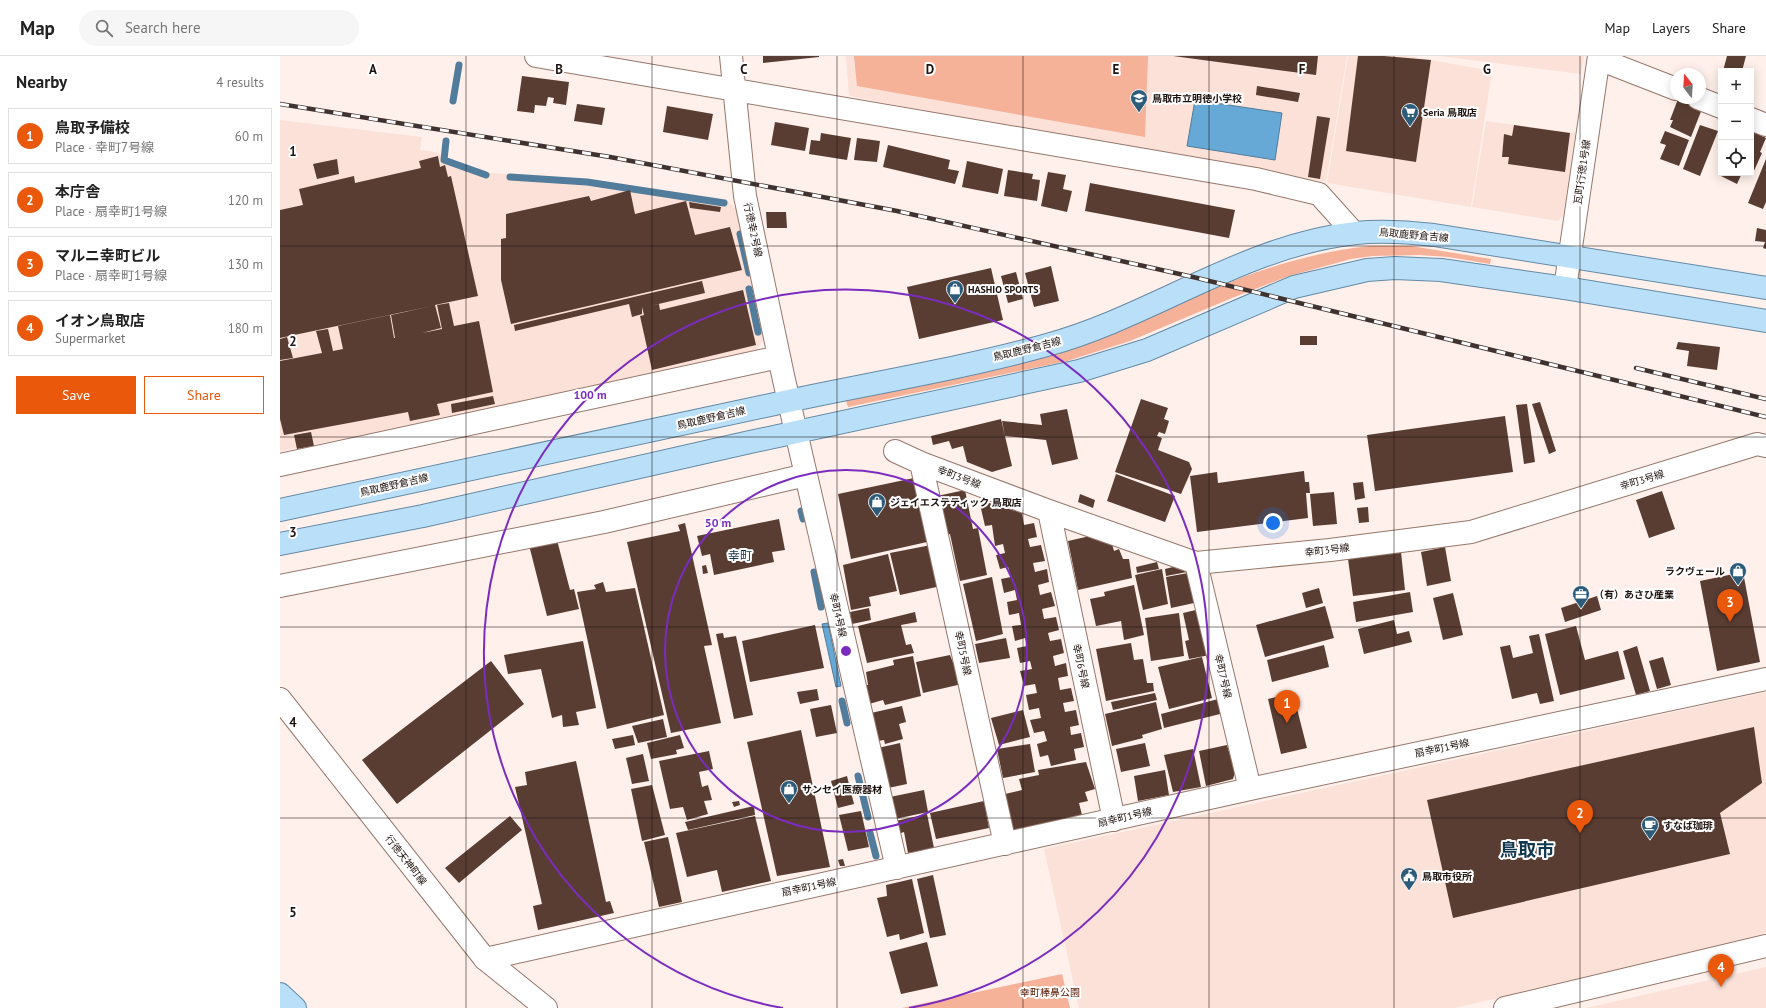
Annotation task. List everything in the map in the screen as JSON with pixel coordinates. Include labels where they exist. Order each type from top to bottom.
[{"type":"main road","name":"鳥取鹿野倉吉線","points":[[280,510],[413,481],[611,441],[789,401],[964,365],[1048,345],[1114,322],[1253,260],[1298,245],[1354,233],[1386,231],[1413,233],[1570,256],[1766,288]]},
{"type":"main road","points":[[280,544],[423,516],[796,432],[1086,369],[1147,350],[1294,287],[1360,271],[1395,268],[1441,270],[1565,288],[1766,321]]},
{"type":"main road","points":[[280,994],[295,1008]]},
{"type":"street","points":[[536,56],[1256,179],[1319,194],[1354,233]]},
{"type":"street","name":"行徳幸2号線","points":[[731,56],[745,196],[796,432]]},
{"type":"street","points":[[1599,57],[1670,87]]},
{"type":"street","name":"瓦町行徳1号線","points":[[1565,288],[1599,57]]},
{"type":"street","points":[[1706,101],[1718,106]]},
{"type":"street","points":[[1754,120],[1766,125]]},
{"type":"street","points":[[280,465],[779,357]]},
{"type":"street","name":"幸町4号線","points":[[796,432],[897,868]]},
{"type":"street","name":"幸町3号線","points":[[895,451],[920,463],[1049,511],[1196,563],[1330,550],[1471,532],[1757,444],[1766,446]]},
{"type":"street","name":"幸町5号線","points":[[920,463],[1005,844]]},
{"type":"street","points":[[280,586],[604,522],[806,475]]},
{"type":"street","name":"幸町6号線","points":[[1049,511],[1114,820]]},
{"type":"street","name":"幸町7号線","points":[[1196,563],[1250,789]]},
{"type":"street","name":"扇幸町1号線","points":[[485,959],[1250,789],[1766,679]]},
{"type":"street","name":"行徳天神町線","points":[[280,699],[485,959],[546,1008]]},
{"type":"street","points":[[1505,1008],[1766,946]]},
{"type":"shaded area","name":"鳥取市立明徳小学校","points":[[846,56],[1347,56],[1326,182],[1031,131],[849,96]]},
{"type":"shaded area","name":"Seria 鳥取店","points":[[1348,56],[1408,56],[1492,71],[1471,207],[1327,183]]},
{"type":"shaded area","points":[[1439,56],[1584,56],[1581,74]]},
{"type":"shaded area","points":[[280,120],[422,137],[420,150],[435,152],[449,159],[491,173],[602,181],[726,199],[737,210],[767,334],[755,352],[497,410],[280,451]]},
{"type":"shaded area","points":[[1486,121],[1575,133],[1563,216],[1558,221],[1472,207]]},
{"type":"shaded area","name":"鳥取市役所","points":[[1766,692],[1766,933],[1578,980],[1454,1008],[1079,1008],[1044,849]]},
{"type":"shaded area","points":[[1766,967],[1766,1008],[1586,1008]]},
{"type":"green space","points":[[854,56],[1148,56],[1145,137],[857,86]]},
{"type":"green space","points":[[1370,246],[1411,246],[1491,259],[1490,264],[1448,257],[1419,255],[1373,256],[1351,259],[1289,276],[1232,298],[1130,341],[1067,361],[848,407],[846,401],[972,375],[1035,360],[1110,335],[1193,298],[1266,269],[1328,252]]},
{"type":"green space","name":"幸町棒鼻公園","points":[[1062,974],[1070,1008],[902,1008]]},
{"type":"water","points":[[1195,100],[1282,113],[1275,160],[1187,146]]},
{"type":"water","points":[[828,623],[841,686],[836,687],[822,624]]},
{"type":"building","points":[[763,56],[819,56],[819,57],[763,63]]},
{"type":"building","points":[[1173,56],[1318,56],[1316,75]]},
{"type":"building","points":[[1358,56],[1384,56],[1431,60],[1416,162],[1346,151]]},
{"type":"building","points":[[1727,56],[1746,56],[1743,68],[1724,68]]},
{"type":"building","points":[[522,76],[569,82],[566,105],[553,103],[554,98],[548,97],[546,106],[535,105],[534,113],[517,111]]},
{"type":"building","points":[[1257,86],[1300,93],[1298,102],[1256,95]]},
{"type":"building","points":[[577,104],[605,108],[602,125],[574,121]]},
{"type":"building","points":[[1676,104],[1690,104],[1702,109],[1691,137],[1670,127],[1673,120],[1670,120]]},
{"type":"building","points":[[667,106],[713,114],[708,140],[663,132]]},
{"type":"building","points":[[1317,116],[1330,118],[1320,179],[1308,177]]},
{"type":"building","points":[[775,122],[809,128],[805,151],[771,145]]},
{"type":"building","points":[[1514,125],[1570,133],[1565,172],[1508,164],[1509,157],[1502,157],[1504,134],[1512,136]]},
{"type":"building","points":[[1700,125],[1718,131],[1700,176],[1683,169]]},
{"type":"building","points":[[1665,131],[1689,140],[1679,166],[1660,159],[1666,145],[1660,143]]},
{"type":"building","points":[[1754,132],[1766,138],[1760,152],[1762,153],[1754,171]]},
{"type":"building","points":[[821,133],[851,138],[847,160],[809,154],[811,140],[820,141]]},
{"type":"building","points":[[857,138],[880,141],[877,162],[854,160]]},
{"type":"building","points":[[888,145],[950,160],[948,169],[959,171],[955,184],[883,167]]},
{"type":"building","points":[[438,156],[440,167],[445,165],[448,177],[451,176],[478,296],[435,305],[441,328],[422,333],[442,329],[437,305],[449,303],[454,326],[479,321],[493,392],[437,404],[440,415],[410,421],[408,412],[284,435],[280,419],[280,361],[322,353],[316,331],[328,329],[333,351],[343,349],[338,326],[390,315],[395,338],[391,315],[432,306],[280,338],[280,210],[303,205],[299,189],[354,176],[355,183],[421,168],[419,161]]},
{"type":"building","points":[[337,159],[339,174],[317,179],[313,164]]},
{"type":"building","points":[[1766,159],[1766,202],[1763,209],[1748,203]]},
{"type":"building","points":[[967,161],[1003,169],[998,194],[962,187]]},
{"type":"building","points":[[1008,170],[1033,174],[1032,179],[1040,180],[1037,201],[1004,196]]},
{"type":"building","points":[[1048,172],[1066,175],[1063,189],[1072,191],[1067,212],[1041,206]]},
{"type":"building","points":[[1721,176],[1741,176],[1737,184]]},
{"type":"building","points":[[1090,183],[1235,210],[1229,238],[1085,211]]},
{"type":"building","points":[[630,190],[635,214],[686,201],[695,235],[730,227],[742,270],[511,324],[501,280],[501,239],[506,238],[506,214],[589,196],[591,201]]},
{"type":"building","points":[[689,202],[721,207],[720,212],[690,208]]},
{"type":"building","points":[[766,212],[786,212],[787,228],[767,228]]},
{"type":"building","points":[[1757,228],[1766,230],[1766,249],[1763,248],[1765,242],[1755,241]]},
{"type":"building","points":[[1051,266],[1059,301],[1034,307],[1025,273]]},
{"type":"building","name":"HASHIO SPORTS","points":[[991,268],[1003,320],[919,339],[907,287]]},
{"type":"building","points":[[1016,272],[1023,299],[1008,303],[1001,276]]},
{"type":"building","points":[[702,281],[705,293],[650,306],[659,304],[660,310],[743,290],[756,345],[652,370],[640,316],[644,315],[642,307],[642,314],[632,317],[629,304],[515,331],[514,325]]},
{"type":"building","points":[[1300,336],[1317,336],[1317,345],[1300,345]]},
{"type":"building","points":[[287,337],[293,358],[280,360],[280,339]]},
{"type":"building","points":[[1678,342],[1720,347],[1717,370],[1687,366],[1689,351],[1676,349]]},
{"type":"building","points":[[493,396],[495,404],[452,413],[451,404]]},
{"type":"building","points":[[1141,399],[1168,408],[1164,419],[1169,421],[1165,434],[1159,432],[1157,436],[1162,438],[1158,450],[1189,462],[1192,469],[1181,494],[1115,472]]},
{"type":"building","points":[[1540,402],[1556,451],[1549,454],[1532,404]]},
{"type":"building","points":[[1527,404],[1535,462],[1524,464],[1516,405]]},
{"type":"building","points":[[1067,409],[1078,459],[1052,465],[1046,440],[1005,436],[1002,421],[1042,425],[1040,414]]},
{"type":"building","points":[[1505,416],[1513,472],[1375,491],[1367,435]]},
{"type":"building","points":[[1001,419],[1012,466],[992,472],[967,462],[963,446],[952,449],[949,441],[933,445],[931,436]]},
{"type":"building","points":[[311,432],[314,446],[297,449],[294,435]]},
{"type":"building","points":[[1304,471],[1305,482],[1309,482],[1310,493],[1306,493],[1308,518],[1197,532],[1190,476],[1217,472],[1218,483]]},
{"type":"building","points":[[1116,474],[1175,496],[1165,522],[1107,501]]},
{"type":"building","points":[[914,478],[927,542],[851,559],[838,494]]},
{"type":"building","points":[[1363,482],[1365,498],[1355,500],[1353,483]]},
{"type":"building","points":[[965,490],[973,529],[978,528],[987,575],[960,581],[950,534],[947,535],[937,496]]},
{"type":"building","points":[[1662,491],[1675,529],[1649,538],[1636,500]]},
{"type":"building","points":[[1334,492],[1337,524],[1313,526],[1310,494]]},
{"type":"building","points":[[1080,494],[1095,500],[1093,508],[1078,502]]},
{"type":"building","points":[[979,500],[1022,513],[1024,525],[1034,523],[1037,537],[1028,539],[1030,547],[1041,545],[1045,561],[1033,563],[1035,572],[1047,569],[1049,582],[1038,585],[1040,595],[1051,592],[1055,606],[1042,609],[1044,619],[1056,617],[1059,630],[1048,633],[1050,641],[1061,639],[1064,653],[1053,656],[1055,666],[1066,663],[1068,676],[1058,678],[1060,690],[1071,688],[1074,701],[1063,703],[1065,712],[1076,710],[1079,725],[1070,727],[1071,735],[1081,733],[1084,747],[1074,749],[1076,760],[1051,766],[1048,755],[1040,757],[1037,744],[1047,741],[1044,731],[1034,733],[1030,720],[1041,718],[1039,708],[1029,710],[1026,695],[1037,693],[1035,684],[1024,686],[1020,671],[1032,669],[1030,661],[1020,663],[1017,648],[1027,646],[1025,638],[1015,641],[1012,626],[1021,625],[1019,613],[1009,615],[1007,602],[1017,600],[1015,590],[1004,593],[1001,579],[1011,577],[1008,567],[1000,569],[996,555],[1005,553],[1003,544],[995,546],[992,525],[985,526]]},
{"type":"building","points":[[1368,507],[1369,522],[1359,523],[1357,508]]},
{"type":"building","points":[[779,519],[785,550],[772,552],[774,562],[714,575],[710,554],[702,556],[697,536]]},
{"type":"building","points":[[685,523],[712,645],[704,646],[721,723],[671,733],[627,542],[680,531],[678,525]]},
{"type":"building","points":[[1090,536],[1112,544],[1114,551],[1119,549],[1123,559],[1129,559],[1132,578],[1078,590],[1068,541]]},
{"type":"building","points":[[557,540],[570,590],[574,589],[579,609],[547,616],[529,545]]},
{"type":"building","points":[[931,545],[941,586],[900,595],[890,553]]},
{"type":"building","points":[[1445,547],[1451,581],[1427,586],[1421,552]]},
{"type":"building","points":[[1401,552],[1405,590],[1353,596],[1348,559]]},
{"type":"building","points":[[888,554],[897,591],[869,597],[871,606],[851,610],[843,565]]},
{"type":"building","points":[[1157,562],[1159,569],[1137,573],[1136,567]]},
{"type":"building","points":[[706,565],[708,573],[703,574],[702,566]]},
{"type":"building","points":[[1173,567],[1187,572],[1166,576],[1165,569]]},
{"type":"building","points":[[1162,569],[1168,604],[1143,610],[1135,575]]},
{"type":"building","points":[[1743,572],[1760,662],[1717,671],[1700,581]]},
{"type":"building","points":[[1188,573],[1194,603],[1171,608],[1166,577]]},
{"type":"building","points":[[992,577],[1003,634],[976,641],[963,584]]},
{"type":"building","points":[[603,582],[606,592],[635,588],[664,715],[607,729],[577,592],[596,589],[594,585]]},
{"type":"building","points":[[1134,585],[1144,635],[1124,640],[1121,621],[1096,626],[1090,599],[1105,596],[1104,592]]},
{"type":"building","points":[[1319,588],[1323,603],[1306,608],[1302,593]]},
{"type":"building","points":[[1410,592],[1413,612],[1356,622],[1353,602]]},
{"type":"building","points":[[1453,593],[1463,635],[1443,640],[1433,598]]},
{"type":"building","name":"（有）あさひ産業","points":[[1597,596],[1601,610],[1565,622],[1561,608]]},
{"type":"building","points":[[1325,606],[1334,638],[1265,657],[1256,625]]},
{"type":"building","points":[[869,608],[871,620],[852,624],[850,612]]},
{"type":"building","points":[[1200,609],[1210,655],[1189,659],[1185,641],[1189,640],[1183,613]]},
{"type":"building","points":[[915,612],[917,622],[901,625],[906,645],[911,644],[914,653],[867,663],[858,626]]},
{"type":"building","points":[[1179,613],[1184,656],[1151,661],[1145,618]]},
{"type":"building","points":[[1394,620],[1397,634],[1409,631],[1412,642],[1364,654],[1358,629]]},
{"type":"building","points":[[815,625],[824,668],[750,682],[742,641]]},
{"type":"building","points":[[1576,626],[1585,660],[1618,651],[1625,679],[1560,695],[1545,634]]},
{"type":"building","points":[[723,633],[724,638],[736,636],[753,715],[734,719],[716,634]]},
{"type":"building","points":[[1539,634],[1554,701],[1540,704],[1537,693],[1512,699],[1500,647],[1510,645],[1513,658],[1533,653],[1529,636]]},
{"type":"building","points":[[1006,638],[1010,658],[979,663],[975,644]]},
{"type":"building","points":[[583,641],[596,708],[576,712],[579,725],[563,727],[562,715],[552,718],[541,669],[508,674],[504,655]]},
{"type":"building","points":[[1131,643],[1134,660],[1143,659],[1147,683],[1153,683],[1154,691],[1106,701],[1096,649]]},
{"type":"building","points":[[1324,645],[1329,667],[1272,682],[1267,660]]},
{"type":"building","points":[[1637,646],[1650,691],[1636,695],[1623,651]]},
{"type":"building","points":[[950,655],[954,665],[958,664],[962,684],[923,693],[916,662]]},
{"type":"building","points":[[913,656],[921,696],[885,705],[883,700],[869,704],[865,685],[868,685],[866,672],[894,665],[893,660]]},
{"type":"building","points":[[1202,657],[1212,698],[1169,709],[1158,667]]},
{"type":"building","points":[[1663,657],[1671,685],[1657,689],[1649,661]]},
{"type":"building","points":[[491,661],[524,704],[397,804],[362,760]]},
{"type":"building","points":[[817,689],[819,700],[800,704],[797,692]]},
{"type":"building","points":[[1155,693],[1157,700],[1113,710],[1111,702]]},
{"type":"building","points":[[1293,693],[1307,748],[1281,754],[1268,699]]},
{"type":"building","points":[[1222,698],[1224,713],[1164,728],[1161,714]]},
{"type":"building","points":[[1156,702],[1162,729],[1142,735],[1143,738],[1112,746],[1105,714]]},
{"type":"building","points":[[831,705],[837,733],[816,737],[810,709]]},
{"type":"building","points":[[902,706],[906,722],[899,724],[903,739],[885,744],[884,740],[878,741],[871,713]]},
{"type":"building","points":[[1023,710],[1030,737],[999,745],[991,718]]},
{"type":"building","points":[[663,719],[667,737],[638,743],[632,726]]},
{"type":"building","points":[[1754,727],[1762,783],[1720,813],[1730,854],[1453,918],[1427,800]]},
{"type":"building","name":"サンセイ医療器材","points":[[801,730],[830,867],[777,876],[747,742]]},
{"type":"building","points":[[633,735],[635,745],[615,749],[612,739]]},
{"type":"building","points":[[680,735],[684,748],[676,750],[677,754],[651,759],[647,743]]},
{"type":"building","points":[[900,743],[907,784],[888,788],[878,748]]},
{"type":"building","points":[[1145,743],[1150,766],[1121,772],[1116,749]]},
{"type":"building","points":[[1030,744],[1035,772],[1003,778],[997,749]]},
{"type":"building","points":[[1227,745],[1235,772],[1233,779],[1206,786],[1199,751]]},
{"type":"building","points":[[1193,749],[1201,787],[1173,792],[1164,755]]},
{"type":"building","points":[[709,751],[713,769],[699,772],[702,787],[708,785],[712,800],[704,801],[708,814],[687,820],[683,807],[670,809],[659,761]]},
{"type":"building","points":[[643,754],[649,781],[632,784],[626,758]]},
{"type":"building","points":[[576,761],[606,902],[610,901],[614,913],[538,930],[533,906],[542,904],[515,787],[527,785],[525,772]]},
{"type":"building","points":[[1086,762],[1095,789],[1085,792],[1088,801],[1079,803],[1082,815],[1013,830],[1005,794],[1022,790],[1019,779],[1039,775],[1038,770]]},
{"type":"building","points":[[1165,770],[1169,795],[1138,801],[1134,776]]},
{"type":"building","points":[[847,776],[854,804],[838,808],[831,781]]},
{"type":"building","points":[[652,785],[665,835],[642,841],[631,789]]},
{"type":"building","points":[[924,790],[928,812],[895,819],[890,797]]},
{"type":"building","points":[[739,801],[740,805],[734,807],[732,802]]},
{"type":"building","points":[[984,801],[989,828],[936,839],[930,813]]},
{"type":"building","points":[[754,806],[755,815],[688,830],[685,822]]},
{"type":"building","points":[[861,811],[869,847],[848,851],[839,815]]},
{"type":"building","points":[[927,814],[934,848],[908,853],[904,832],[898,834],[896,821]]},
{"type":"building","points":[[510,816],[522,830],[459,883],[445,868]]},
{"type":"building","points":[[755,816],[771,881],[722,892],[717,870],[687,877],[676,833]]},
{"type":"building","points":[[668,837],[682,902],[659,907],[644,842]]},
{"type":"building","points":[[843,859],[845,866],[840,866],[838,860]]},
{"type":"building","points":[[933,875],[946,935],[930,938],[917,879]]},
{"type":"building","points":[[912,879],[924,933],[900,940],[899,934],[887,937],[877,898],[887,896],[886,885]]},
{"type":"building","points":[[927,942],[938,986],[901,994],[889,952]]},
{"type":"waterway","points":[[453,101],[459,65]]},
{"type":"waterway","points":[[446,141],[444,160],[486,175]]},
{"type":"waterway","points":[[510,177],[587,182],[724,203]]},
{"type":"waterway","points":[[740,234],[749,273]]},
{"type":"waterway","points":[[749,289],[758,332]]},
{"type":"waterway","points":[[801,511],[803,519]]},
{"type":"waterway","points":[[814,572],[821,607]]},
{"type":"waterway","points":[[842,701],[847,723]]},
{"type":"waterway","points":[[858,776],[868,817]]},
{"type":"waterway","points":[[870,833],[876,856]]},
{"type":"railway","points":[[280,104],[610,157],[897,211],[1193,277],[1766,417]]},
{"type":"railway","points":[[1636,368],[1766,399]]},
{"type":"place","name":"鳥取市立明徳小学校","points":[[1139,113]]},
{"type":"place","name":"Seria 鳥取店","points":[[1410,127]]},
{"type":"place","name":"HASHIO SPORTS","points":[[955,304]]},
{"type":"place","name":"ジェイエステティック 鳥取店","points":[[877,517]]},
{"type":"place","name":"ラクヴェール","points":[[1738,586]]},
{"type":"place","name":"（有）あさひ産業","points":[[1581,609]]},
{"type":"place","name":"マルニ幸町ビル","points":[[1730,622]]},
{"type":"place","name":"鳥取予備校","points":[[1287,723]]},
{"type":"place","name":"サンセイ医療器材","points":[[789,804]]},
{"type":"place","name":"本庁舎","points":[[1580,833]]},
{"type":"place","name":"すなば珈琲","points":[[1650,840]]},
{"type":"place","name":"鳥取市役所","points":[[1409,891]]},
{"type":"place","name":"イオン鳥取店","points":[[1721,987]]},
{"type":"district","name":"幸町","points":[[740,555]]},
{"type":"district","name":"鳥取市","points":[[1527,849]]}]
